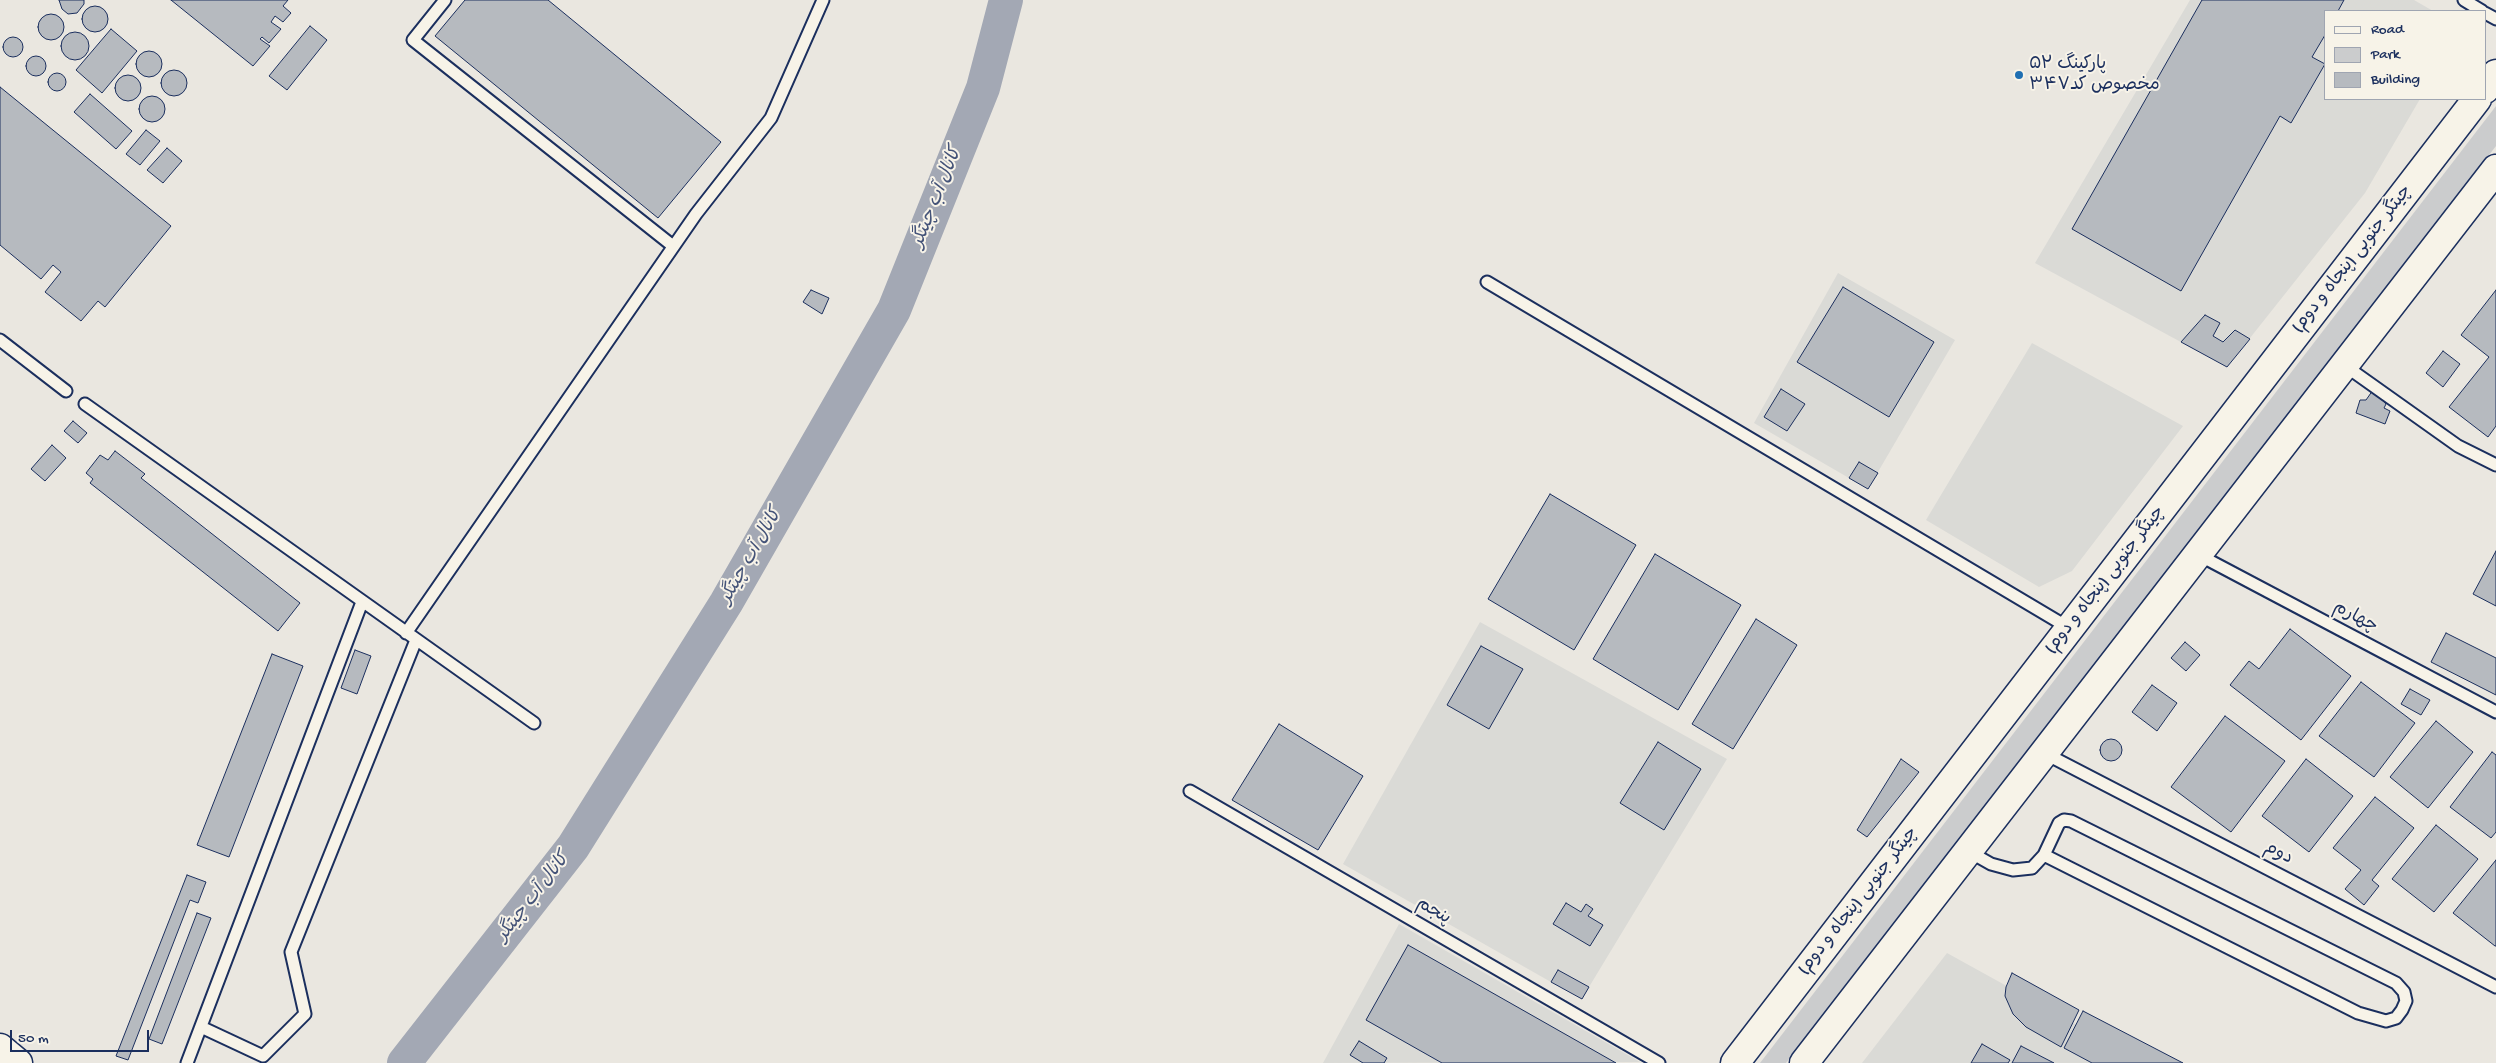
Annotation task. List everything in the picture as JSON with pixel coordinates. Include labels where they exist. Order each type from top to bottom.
[{"type":"main road","points":[[2486,87],[2496,74]]},
{"type":"main road","name":"چیتگر جنوبی (پنجاه و دوم)","points":[[1735,1063],[2476,100]]},
{"type":"main road","points":[[1804,1063],[2496,168]]},
{"type":"main road","points":[[0,1048],[18,1063]]},
{"type":"lane","points":[[445,0],[413,40],[673,246]]},
{"type":"lane","points":[[406,633],[673,246],[772,118],[823,0]]},
{"type":"lane","points":[[2464,0],[2481,10]]},
{"type":"lane","points":[[1487,282],[2070,628]]},
{"type":"lane","points":[[0,340],[66,391]]},
{"type":"lane","points":[[2344,365],[2458,446],[2496,466]]},
{"type":"lane","points":[[85,404],[534,723]]},
{"type":"lane","name":"چهارم","points":[[2197,554],[2496,712]]},
{"type":"lane","points":[[187,1063],[362,602]]},
{"type":"lane","points":[[201,1027],[263,1056],[305,1014],[291,952],[416,640]]},
{"type":"lane","name":"دوم","points":[[2044,753],[2496,987]]},
{"type":"lane","name":"پنجم","points":[[1190,791],[1659,1063]]},
{"type":"lane","points":[[1968,851],[1991,864],[2013,870],[2032,868],[2044,855],[2059,823],[2064,820],[2072,821],[2396,983],[2404,992],[2406,1001],[2396,1018],[2386,1021],[2358,1013],[2044,855]]},
{"type":"shaded area","points":[[2190,0],[2414,0],[2431,10],[2324,10],[2324,100],[2419,100],[2365,193],[2227,367],[2035,263]]},
{"type":"shaded area","points":[[1838,273],[1955,340],[1868,489],[1754,423]]},
{"type":"shaded area","points":[[2032,343],[2183,426],[2072,571],[2039,587],[1926,520]]},
{"type":"shaded area","points":[[1480,622],[1727,759],[1589,987],[1558,970],[1551,982],[1343,864]]},
{"type":"shaded area","points":[[1399,924],[1640,1062],[1323,1063]]},
{"type":"shaded area","points":[[1947,953],[2146,1063],[1862,1063]]},
{"type":"green space","points":[[2496,106],[2496,146],[1786,1063],[1760,1063]]},
{"type":"building","points":[[59,0],[84,0],[84,4],[77,13],[68,14],[62,9]]},
{"type":"building","points":[[171,0],[288,0],[283,6],[291,13],[283,22],[275,16],[271,22],[281,29],[269,43],[262,37],[260,39],[270,46],[253,66]]},
{"type":"building","points":[[465,0],[548,0],[721,142],[658,218],[435,36]]},
{"type":"building","points":[[2202,0],[2344,0],[2339,10],[2324,10],[2324,37],[2312,57],[2324,63],[2324,66],[2291,123],[2280,116],[2181,291],[2072,229]]},
{"type":"building","points":[[95,6],[104,10],[108,19],[104,28],[95,32],[86,28],[82,19],[86,10]]},
{"type":"building","points":[[51,14],[60,18],[64,27],[60,36],[51,40],[42,36],[38,27],[42,18]]},
{"type":"building","points":[[310,26],[327,40],[287,90],[269,76]]},
{"type":"building","points":[[111,29],[137,51],[102,93],[76,70]]},
{"type":"building","points":[[75,32],[85,36],[89,46],[85,56],[75,60],[65,56],[61,46],[65,36]]},
{"type":"building","points":[[13,37],[20,40],[23,47],[20,54],[13,57],[6,54],[3,47],[6,40]]},
{"type":"building","points":[[149,51],[159,54],[162,64],[159,74],[149,77],[139,74],[136,64],[139,54]]},
{"type":"building","points":[[32,56],[40,56],[46,62],[46,70],[40,76],[32,76],[26,70],[26,62]]},
{"type":"building","points":[[174,70],[183,74],[187,83],[183,92],[174,96],[165,92],[161,83],[165,74]]},
{"type":"building","points":[[57,73],[65,78],[66,82],[61,90],[57,91],[49,86],[48,82],[53,74]]},
{"type":"building","points":[[128,75],[137,79],[141,88],[137,97],[128,101],[119,97],[115,88],[119,79]]},
{"type":"building","points":[[0,87],[171,226],[105,307],[98,301],[81,321],[45,292],[61,272],[53,265],[41,279],[0,245]]},
{"type":"building","points":[[90,94],[132,131],[116,149],[74,112]]},
{"type":"building","points":[[152,96],[161,100],[165,109],[161,118],[152,122],[143,118],[139,109],[143,100]]},
{"type":"building","points":[[146,130],[160,141],[140,165],[126,154]]},
{"type":"building","points":[[167,148],[182,161],[163,183],[147,170]]},
{"type":"building","points":[[1843,287],[1934,342],[1889,417],[1797,362]]},
{"type":"building","points":[[811,290],[829,298],[822,314],[803,302]]},
{"type":"building","points":[[2496,290],[2496,426],[2488,437],[2449,407],[2489,357],[2461,335]]},
{"type":"building","points":[[2205,315],[2220,323],[2213,336],[2223,342],[2235,330],[2250,339],[2227,367],[2181,342]]},
{"type":"building","points":[[2443,351],[2460,364],[2443,387],[2426,373]]},
{"type":"building","points":[[1781,389],[1805,404],[1787,431],[1764,417]]},
{"type":"building","points":[[2373,390],[2386,404],[2384,408],[2390,411],[2385,424],[2356,413],[2360,400],[2366,400]]},
{"type":"building","points":[[73,421],[87,433],[78,443],[64,431]]},
{"type":"building","points":[[52,445],[66,458],[45,481],[31,469]]},
{"type":"building","points":[[115,451],[145,474],[141,478],[300,603],[278,631],[90,483],[93,479],[86,473],[100,455],[108,460]]},
{"type":"building","points":[[1859,462],[1878,473],[1868,489],[1849,478]]},
{"type":"building","points":[[1550,494],[1636,545],[1574,650],[1488,599]]},
{"type":"building","points":[[2496,551],[2496,606],[2473,594]]},
{"type":"building","points":[[1655,554],[1741,605],[1678,710],[1593,659]]},
{"type":"building","points":[[1756,619],[1797,645],[1733,749],[1692,724]]},
{"type":"building","points":[[2290,629],[2351,676],[2301,740],[2230,685],[2249,661],[2259,669]]},
{"type":"building","points":[[2446,633],[2496,658],[2496,695],[2431,662]]},
{"type":"building","points":[[2185,642],[2200,655],[2186,671],[2171,658]]},
{"type":"building","points":[[1481,646],[1523,669],[1489,729],[1447,705]]},
{"type":"building","points":[[355,650],[371,656],[357,694],[341,688]]},
{"type":"building","points":[[272,654],[303,666],[229,857],[197,845]]},
{"type":"building","points":[[2361,682],[2415,723],[2374,777],[2319,736]]},
{"type":"building","points":[[2152,685],[2177,703],[2157,731],[2132,712]]},
{"type":"building","points":[[2410,689],[2430,700],[2421,715],[2401,704]]},
{"type":"building","points":[[2225,716],[2285,761],[2231,832],[2171,787]]},
{"type":"building","points":[[2436,721],[2473,752],[2428,808],[2390,777]]},
{"type":"building","points":[[1279,724],[1363,776],[1318,850],[1232,800]]},
{"type":"building","points":[[2111,739],[2119,742],[2122,750],[2119,758],[2111,761],[2103,758],[2100,750],[2103,742]]},
{"type":"building","points":[[1658,742],[1701,769],[1664,830],[1620,803]]},
{"type":"building","points":[[2492,752],[2496,755],[2496,832],[2491,838],[2450,807]]},
{"type":"building","points":[[1901,759],[1919,772],[1867,837],[1857,830]]},
{"type":"building","points":[[2306,759],[2353,796],[2309,852],[2262,816]]},
{"type":"building","points":[[2375,797],[2414,828],[2372,880],[2379,886],[2364,905],[2345,889],[2361,870],[2333,848]]},
{"type":"building","points":[[2436,825],[2478,859],[2434,912],[2392,879]]},
{"type":"building","points":[[2496,860],[2496,946],[2495,946],[2453,913]]},
{"type":"building","points":[[187,875],[206,882],[198,903],[190,900],[128,1060],[116,1056]]},
{"type":"building","points":[[1566,903],[1581,912],[1586,904],[1593,909],[1588,916],[1603,925],[1590,946],[1553,924]]},
{"type":"building","points":[[197,913],[211,918],[162,1044],[149,1039]]},
{"type":"building","points":[[1408,945],[1616,1063],[1442,1063],[1366,1020]]},
{"type":"building","points":[[1558,970],[1589,987],[1582,999],[1551,982]]},
{"type":"building","points":[[2012,973],[2079,1010],[2061,1047],[2026,1027],[2013,1014],[2005,996],[2006,987]]},
{"type":"building","points":[[2083,1011],[2183,1063],[2092,1063],[2064,1048]]},
{"type":"building","points":[[1359,1041],[1387,1058],[1384,1063],[1363,1063],[1350,1055]]},
{"type":"building","points":[[1982,1044],[2010,1060],[2008,1063],[1971,1063]]},
{"type":"building","points":[[2021,1046],[2054,1063],[2012,1063]]},
{"type":"waterway","name":"کانال آب چیتگر","points":[[404,1063],[573,847],[726,603],[894,310],[983,88],[1006,0]]},
{"type":"place","name":"پارکینگ ۵۲ مخصوص کد۳۴۷","points":[[2019,75]]}]
